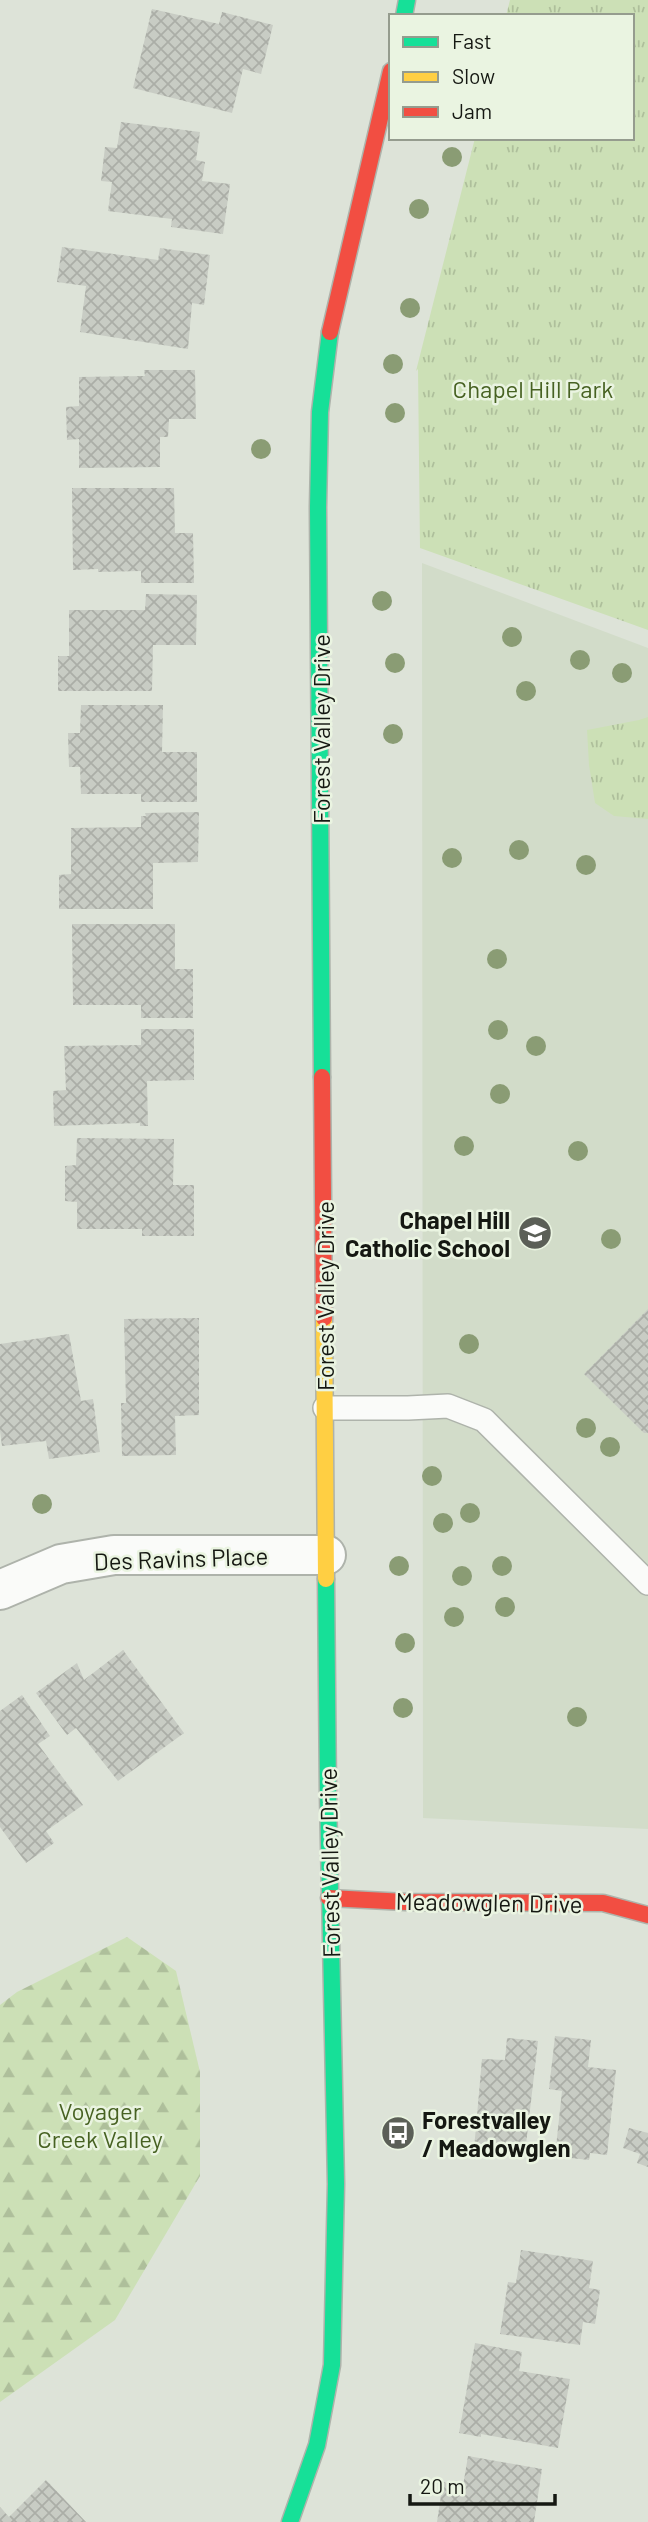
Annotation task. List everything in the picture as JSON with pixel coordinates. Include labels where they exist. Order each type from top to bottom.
[{"type":"street","name":"Forest Valley Drive","points":[[290,2522],[317,2445],[332,2365],[336,2184],[329,1898],[318,521],[320,412],[332,319],[389,79]]},
{"type":"street","name":"Des Ravins Place","points":[[0,1590],[61,1564],[114,1555],[326,1555]]},
{"type":"street","name":"Meadowglen Drive","points":[[329,1898],[406,1902],[603,1903],[648,1915]]},
{"type":"lane","points":[[325,1408],[448,1406],[484,1420],[648,1583]]},
{"type":"shaded area","name":"Chapel Hill Catholic School","points":[[422,563],[648,648],[648,1829],[423,1818]]},
{"type":"green space","name":"Chapel Hill Park","points":[[510,0],[648,0],[648,630],[420,548],[418,369],[416,371],[474,140],[634,140],[634,14],[506,14]]},
{"type":"green space","points":[[648,717],[648,819],[614,816],[595,803],[587,730]]},
{"type":"green space","name":"Voyager Creek Valley","points":[[127,1937],[176,1971],[200,2072],[200,2176],[115,2320],[0,2402],[0,2005],[17,1992]]},
{"type":"building","points":[[152,9],[219,24],[222,12],[273,25],[261,74],[243,69],[232,113],[133,88]]},
{"type":"building","points":[[121,122],[200,132],[196,160],[205,162],[202,181],[230,184],[223,234],[171,227],[172,219],[108,211],[112,182],[101,181],[105,147],[117,148]]},
{"type":"building","points":[[62,247],[158,260],[160,248],[210,255],[204,305],[192,303],[188,349],[80,332],[86,286],[57,282]]},
{"type":"building","points":[[144,370],[195,370],[196,419],[169,419],[168,437],[160,437],[160,467],[79,468],[79,439],[67,440],[66,407],[79,406],[79,377],[145,376]]},
{"type":"building","points":[[72,488],[174,488],[175,533],[193,533],[194,583],[141,583],[141,571],[73,570]]},
{"type":"building","points":[[146,594],[197,595],[196,645],[153,645],[152,691],[58,691],[58,656],[69,656],[69,610],[145,610]]},
{"type":"building","points":[[81,705],[163,705],[162,752],[197,752],[197,802],[141,802],[141,794],[81,794],[80,767],[69,767],[68,733],[80,733]]},
{"type":"building","points":[[199,812],[198,862],[153,863],[153,909],[59,909],[59,875],[71,874],[71,828],[141,827],[141,816],[146,816],[145,813]]},
{"type":"building","points":[[72,924],[175,924],[175,969],[193,969],[193,1018],[141,1018],[141,1005],[73,1005]]},
{"type":"building","points":[[141,1029],[194,1029],[194,1080],[147,1081],[148,1126],[140,1126],[140,1123],[54,1126],[53,1091],[66,1090],[64,1046],[141,1045]]},
{"type":"building","points":[[77,1138],[174,1139],[173,1185],[194,1185],[194,1236],[142,1236],[142,1229],[77,1229],[77,1202],[65,1201],[65,1166],[76,1165]]},
{"type":"building","points":[[648,1309],[648,1433],[644,1433],[584,1374]]},
{"type":"building","points":[[199,1318],[199,1415],[175,1416],[176,1455],[122,1456],[121,1403],[126,1403],[124,1319]]},
{"type":"building","points":[[69,1334],[81,1401],[93,1399],[100,1452],[49,1459],[46,1441],[2,1446],[0,1344]]},
{"type":"building","points":[[123,1650],[184,1733],[118,1781],[76,1728],[67,1735],[36,1693],[77,1663],[84,1680]]},
{"type":"building","points":[[22,1695],[50,1736],[38,1744],[83,1805],[46,1831],[54,1843],[26,1863],[0,1827],[0,1711]]},
{"type":"building","points":[[555,2036],[591,2040],[588,2067],[616,2070],[607,2155],[590,2153],[589,2160],[552,2156],[553,2146],[556,2147],[562,2091],[549,2089]]},
{"type":"building","points":[[507,2038],[538,2041],[525,2153],[474,2149],[482,2059],[505,2060]]},
{"type":"building","points":[[629,2128],[648,2133],[648,2167],[637,2163],[640,2154],[623,2148]]},
{"type":"building","points":[[521,2250],[593,2261],[589,2288],[600,2290],[595,2324],[583,2322],[580,2345],[500,2334],[508,2282],[516,2283]]},
{"type":"building","points":[[475,2343],[522,2352],[519,2371],[570,2379],[558,2448],[481,2434],[481,2437],[459,2433]]},
{"type":"building","points":[[468,2456],[542,2469],[534,2522],[437,2522],[443,2482],[463,2486]]},
{"type":"building","points":[[46,2480],[86,2522],[0,2522],[0,2507],[9,2517]]},
{"type":"traffic: fast","points":[[404,14],[407,0]]},
{"type":"traffic: fast","points":[[322,1077],[318,507],[320,412],[330,332]]},
{"type":"traffic: fast","points":[[290,2522],[317,2445],[332,2365],[336,2184],[326,1579]]},
{"type":"traffic: slow","points":[[324,1318],[326,1579]]},
{"type":"traffic: jam","points":[[330,332],[389,80]]},
{"type":"traffic: jam","points":[[322,1077],[324,1318]]},
{"type":"traffic: jam","points":[[329,1898],[406,1902],[603,1903],[648,1915]]},
{"type":"place","name":"Chapel Hill Catholic School","points":[[535,1233]]},
{"type":"place","name":"Forestvalley / Meadowglen","points":[[398,2133]]}]
